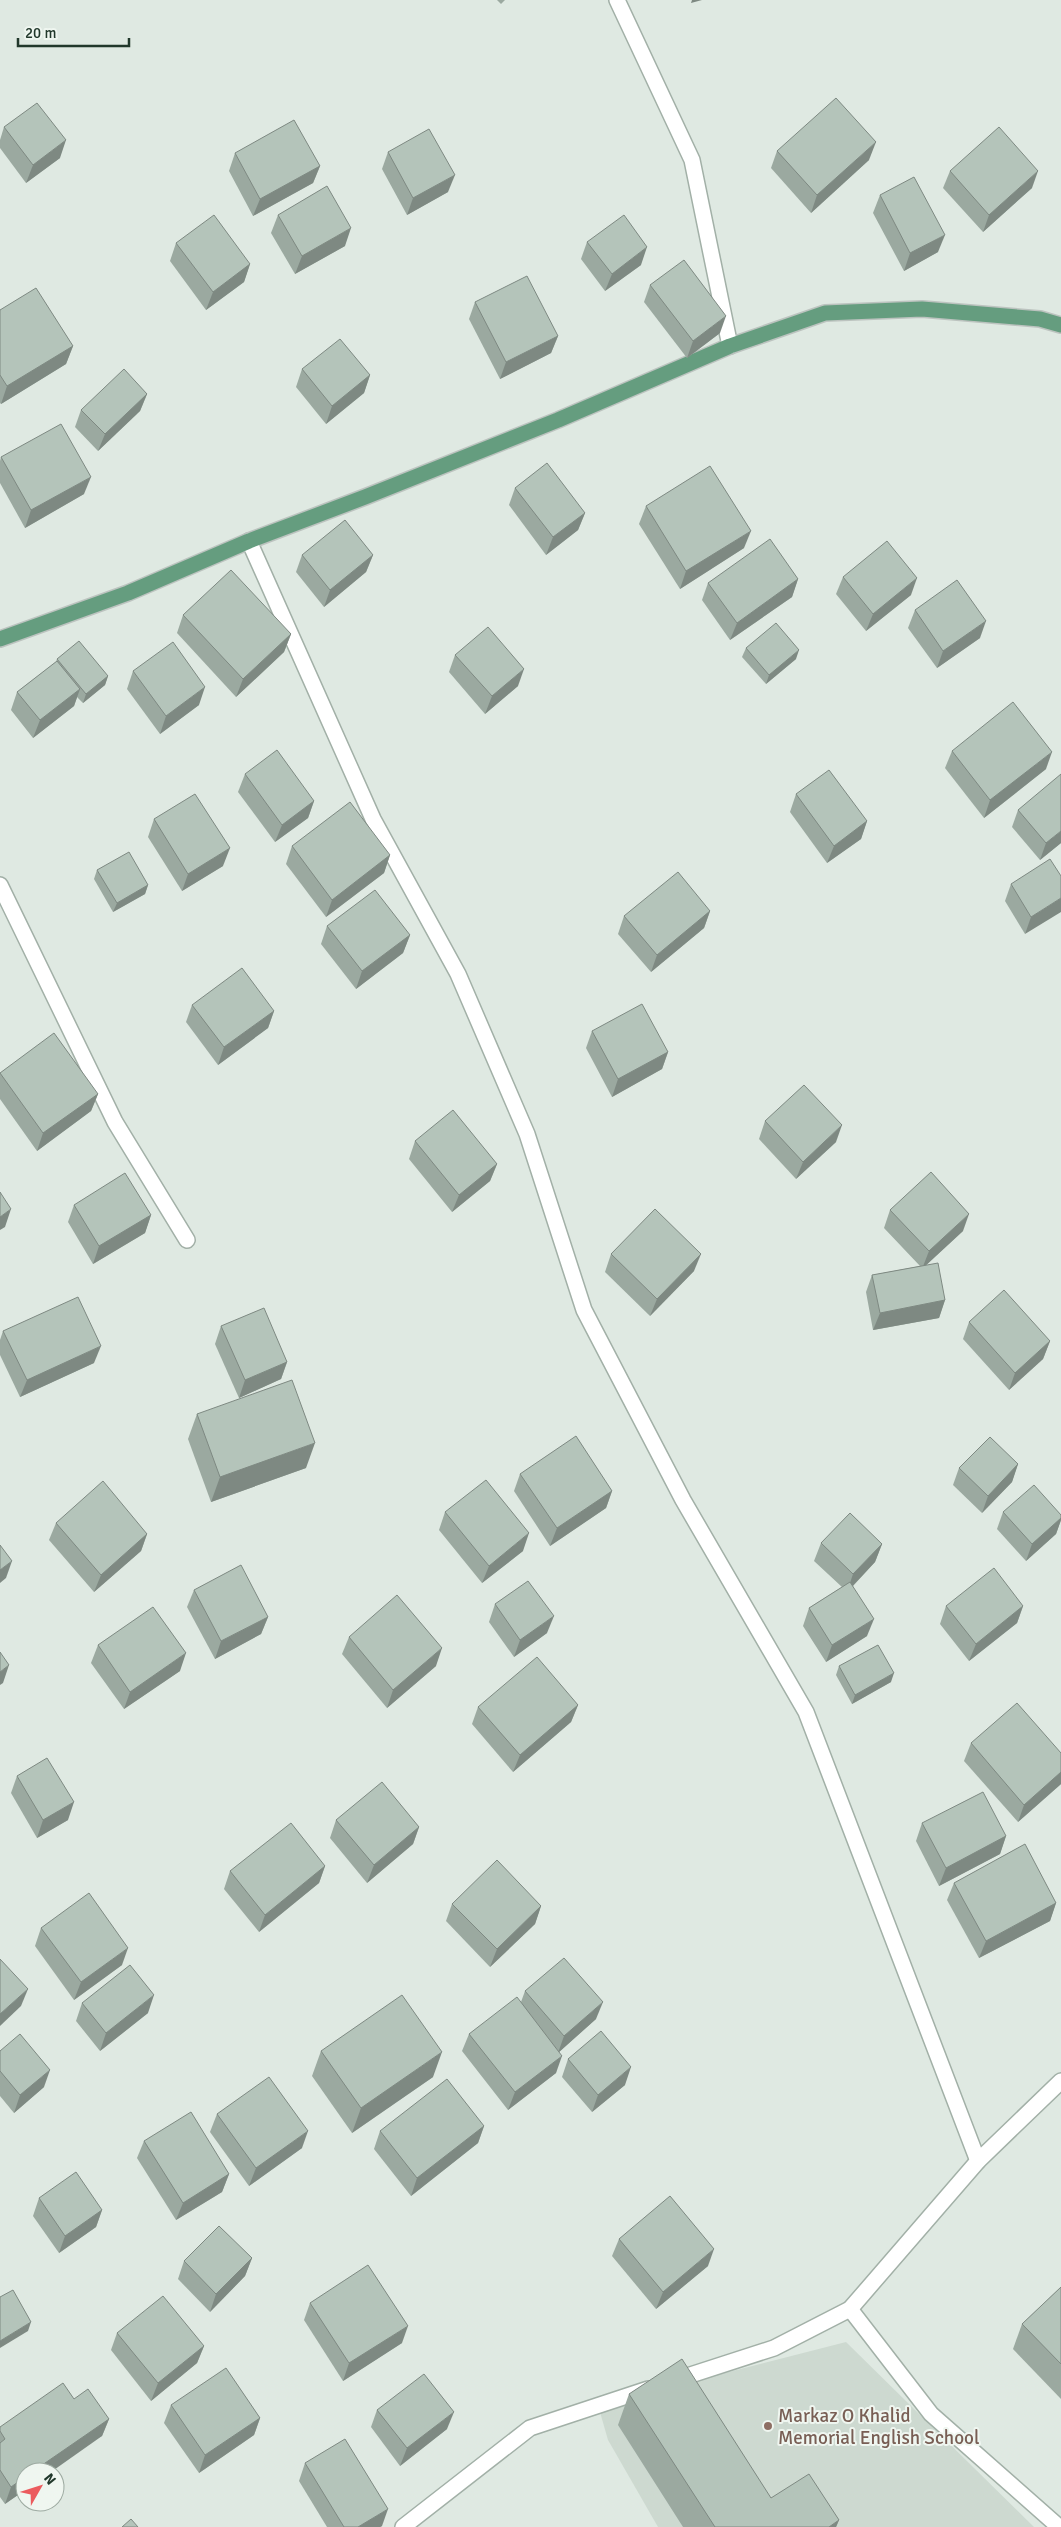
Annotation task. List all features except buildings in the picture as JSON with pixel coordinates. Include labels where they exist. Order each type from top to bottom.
[{"type":"main road","points":[[0,639],[128,593],[248,541],[365,497],[558,420],[730,346],[825,314],[922,309],[1040,319],[1061,326]]},
{"type":"street","points":[[617,0],[692,160],[730,346]]},
{"type":"street","points":[[248,541],[373,819],[462,982],[527,1134],[584,1310],[684,1500],[806,1712],[978,2161]]},
{"type":"street","points":[[0,885],[116,1122],[187,1240]]},
{"type":"street","points":[[403,2527],[530,2428],[774,2348],[850,2309],[978,2161],[1061,2081]]},
{"type":"street","points":[[850,2309],[931,2414],[1059,2527]]},
{"type":"shaded area","name":"Markaz O Khalid Memorial English School","points":[[846,2342],[1034,2527],[658,2527],[608,2440],[600,2412],[713,2376]]},
{"type":"place","name":"Markaz O Khalid Memorial English School","points":[[768,2426]]}]
